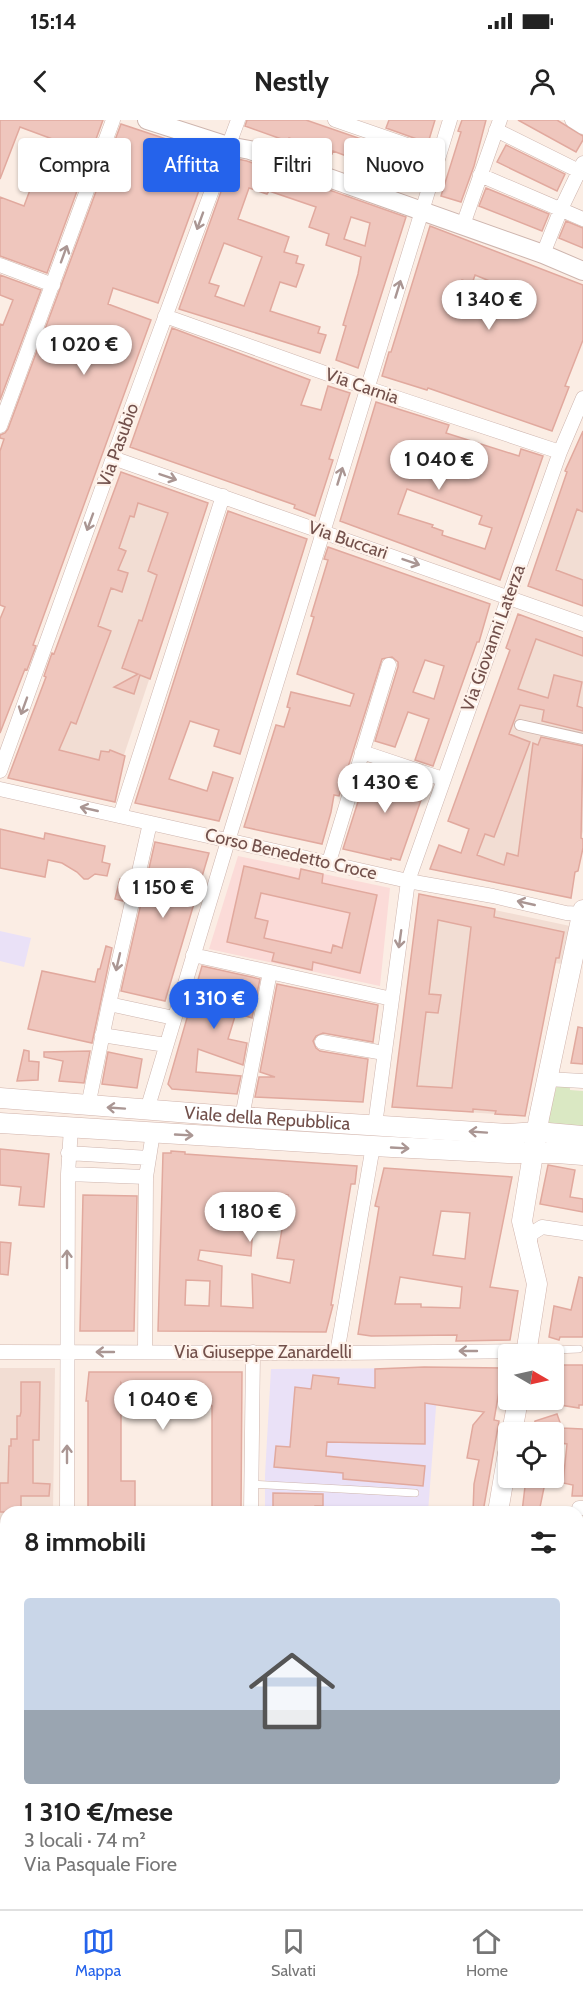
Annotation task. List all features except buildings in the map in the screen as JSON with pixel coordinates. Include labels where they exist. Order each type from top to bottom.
[{"type":"main road","points":[[527,1344],[537,1284],[522,1221],[547,1079],[583,913]]},
{"type":"main road","name":"Viale della Repubblica","points":[[0,1098],[242,1117],[508,1134],[537,1132],[583,1136]]},
{"type":"main road","name":"Viale della Repubblica","points":[[0,1123],[153,1134],[583,1155]]},
{"type":"main road","points":[[499,1506],[502,1488]]},
{"type":"street","points":[[0,426],[113,120]]},
{"type":"street","name":"Via Pasubio","points":[[231,138],[238,120]]},
{"type":"street","points":[[335,120],[387,138]]},
{"type":"street","points":[[444,138],[450,120]]},
{"type":"street","points":[[572,120],[583,127]]},
{"type":"street","points":[[157,122],[204,138]]},
{"type":"street","points":[[463,225],[498,125],[582,169],[561,209],[543,254]]},
{"type":"street","points":[[240,148],[422,210],[583,271]]},
{"type":"street","points":[[480,175],[583,219]]},
{"type":"street","name":"Via Pasubio","points":[[0,771],[211,192]]},
{"type":"street","points":[[147,1110],[428,192]]},
{"type":"street","points":[[0,265],[53,285]]},
{"type":"street","name":"Via Carnia","points":[[165,316],[367,388],[561,452]]},
{"type":"street","name":"Via Giovanni Laterza","points":[[375,1125],[408,881],[508,596],[583,398]]},
{"type":"street","name":"Via Buccari","points":[[113,458],[583,624]]},
{"type":"street","points":[[120,816],[223,496]]},
{"type":"street","points":[[328,862],[389,665]]},
{"type":"street","points":[[520,725],[583,739]]},
{"type":"street","points":[[362,752],[443,779]]},
{"type":"street","name":"Corso Benedetto Croce","points":[[0,789],[408,881],[493,896],[566,913],[583,913]]},
{"type":"street","points":[[88,1106],[150,823]]},
{"type":"street","points":[[193,955],[392,999]]},
{"type":"street","points":[[242,1117],[270,972]]},
{"type":"street","points":[[109,1004],[174,1018]]},
{"type":"street","points":[[102,1035],[166,1045]]},
{"type":"street","points":[[322,1042],[384,1053]]},
{"type":"street","points":[[547,1079],[583,1081]]},
{"type":"street","points":[[67,1506],[68,1153],[71,1128]]},
{"type":"street","points":[[145,1352],[146,1177],[153,1134]]},
{"type":"street","points":[[337,1353],[373,1146]]},
{"type":"street","points":[[68,1153],[149,1158]]},
{"type":"street","points":[[68,1174],[146,1177]]},
{"type":"street","points":[[529,1248],[531,1234],[542,1227],[583,1233]]},
{"type":"street","name":"Via Giuseppe Zanardelli","points":[[0,1352],[498,1353]]},
{"type":"street","points":[[251,1506],[253,1352]]},
{"type":"lane","points":[[564,1350],[579,1349]]},
{"type":"lane","points":[[251,1484],[415,1493]]},
{"type":"shaded area","points":[[583,431],[583,606],[528,586],[567,472],[565,471]]},
{"type":"shaded area","points":[[121,472],[208,503],[124,755],[115,802],[9,777]]},
{"type":"shaded area","points":[[518,614],[583,638],[583,831],[581,838],[583,848],[578,871],[575,872],[571,898],[430,869],[461,853],[470,827],[448,821],[469,762],[492,750],[476,744],[510,650],[506,648]]},
{"type":"shaded area","points":[[238,856],[390,888],[380,986],[209,949]]},
{"type":"shaded area","points":[[419,894],[570,926],[562,964],[555,963],[525,1116],[392,1107]]},
{"type":"shaded area","points":[[0,931],[31,938],[24,967],[0,961]]},
{"type":"shaded area","points":[[0,1368],[55,1368],[53,1506],[0,1506]]},
{"type":"shaded area","points":[[439,1368],[428,1506],[265,1506],[271,1369]]},
{"type":"green space","points":[[557,1085],[570,1085],[570,1090],[583,1091],[583,1129],[548,1125],[547,1121]]}]
